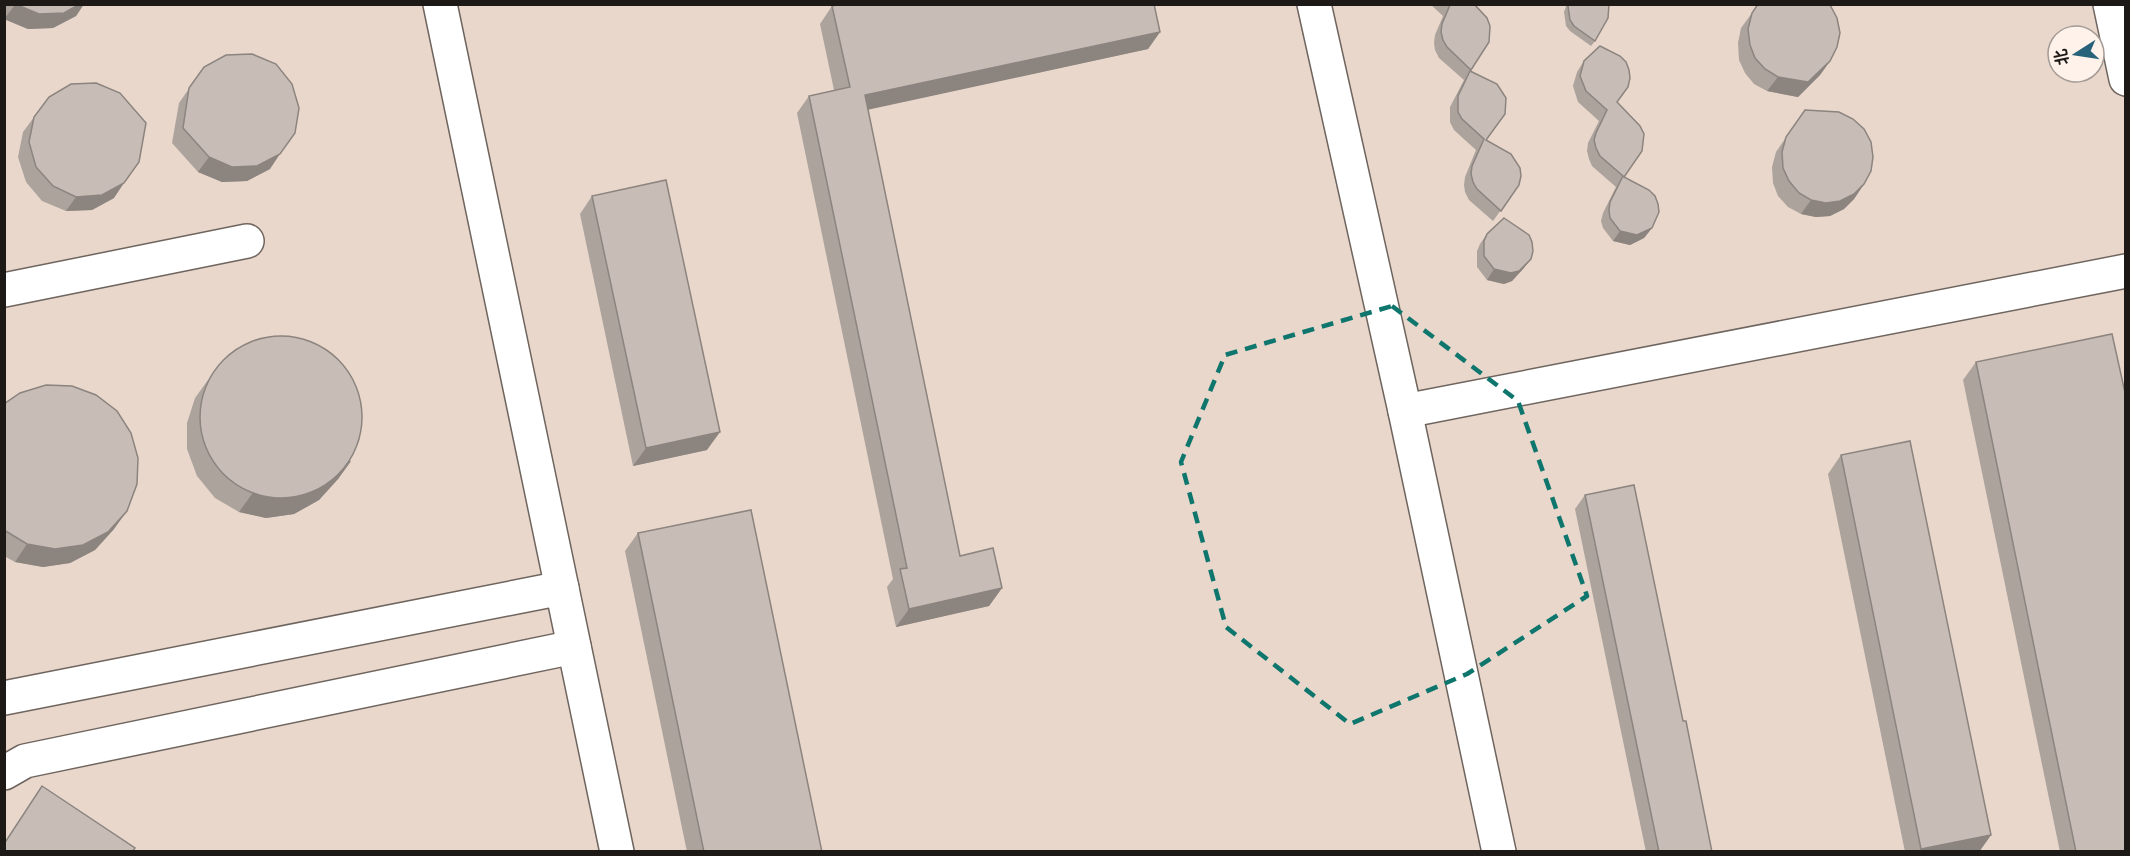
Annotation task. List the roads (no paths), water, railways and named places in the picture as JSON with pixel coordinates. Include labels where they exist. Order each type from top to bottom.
[{"type":"street","points":[[440,4],[617,852]]},
{"type":"street","points":[[1314,4],[1405,411],[1499,852]]},
{"type":"street","points":[[2110,4],[2126,79]]},
{"type":"street","points":[[4,290],[247,241]]},
{"type":"street","points":[[1405,411],[2126,271]]},
{"type":"street","points":[[4,698],[562,588]]},
{"type":"street","points":[[4,773],[25,761],[574,647]]}]
